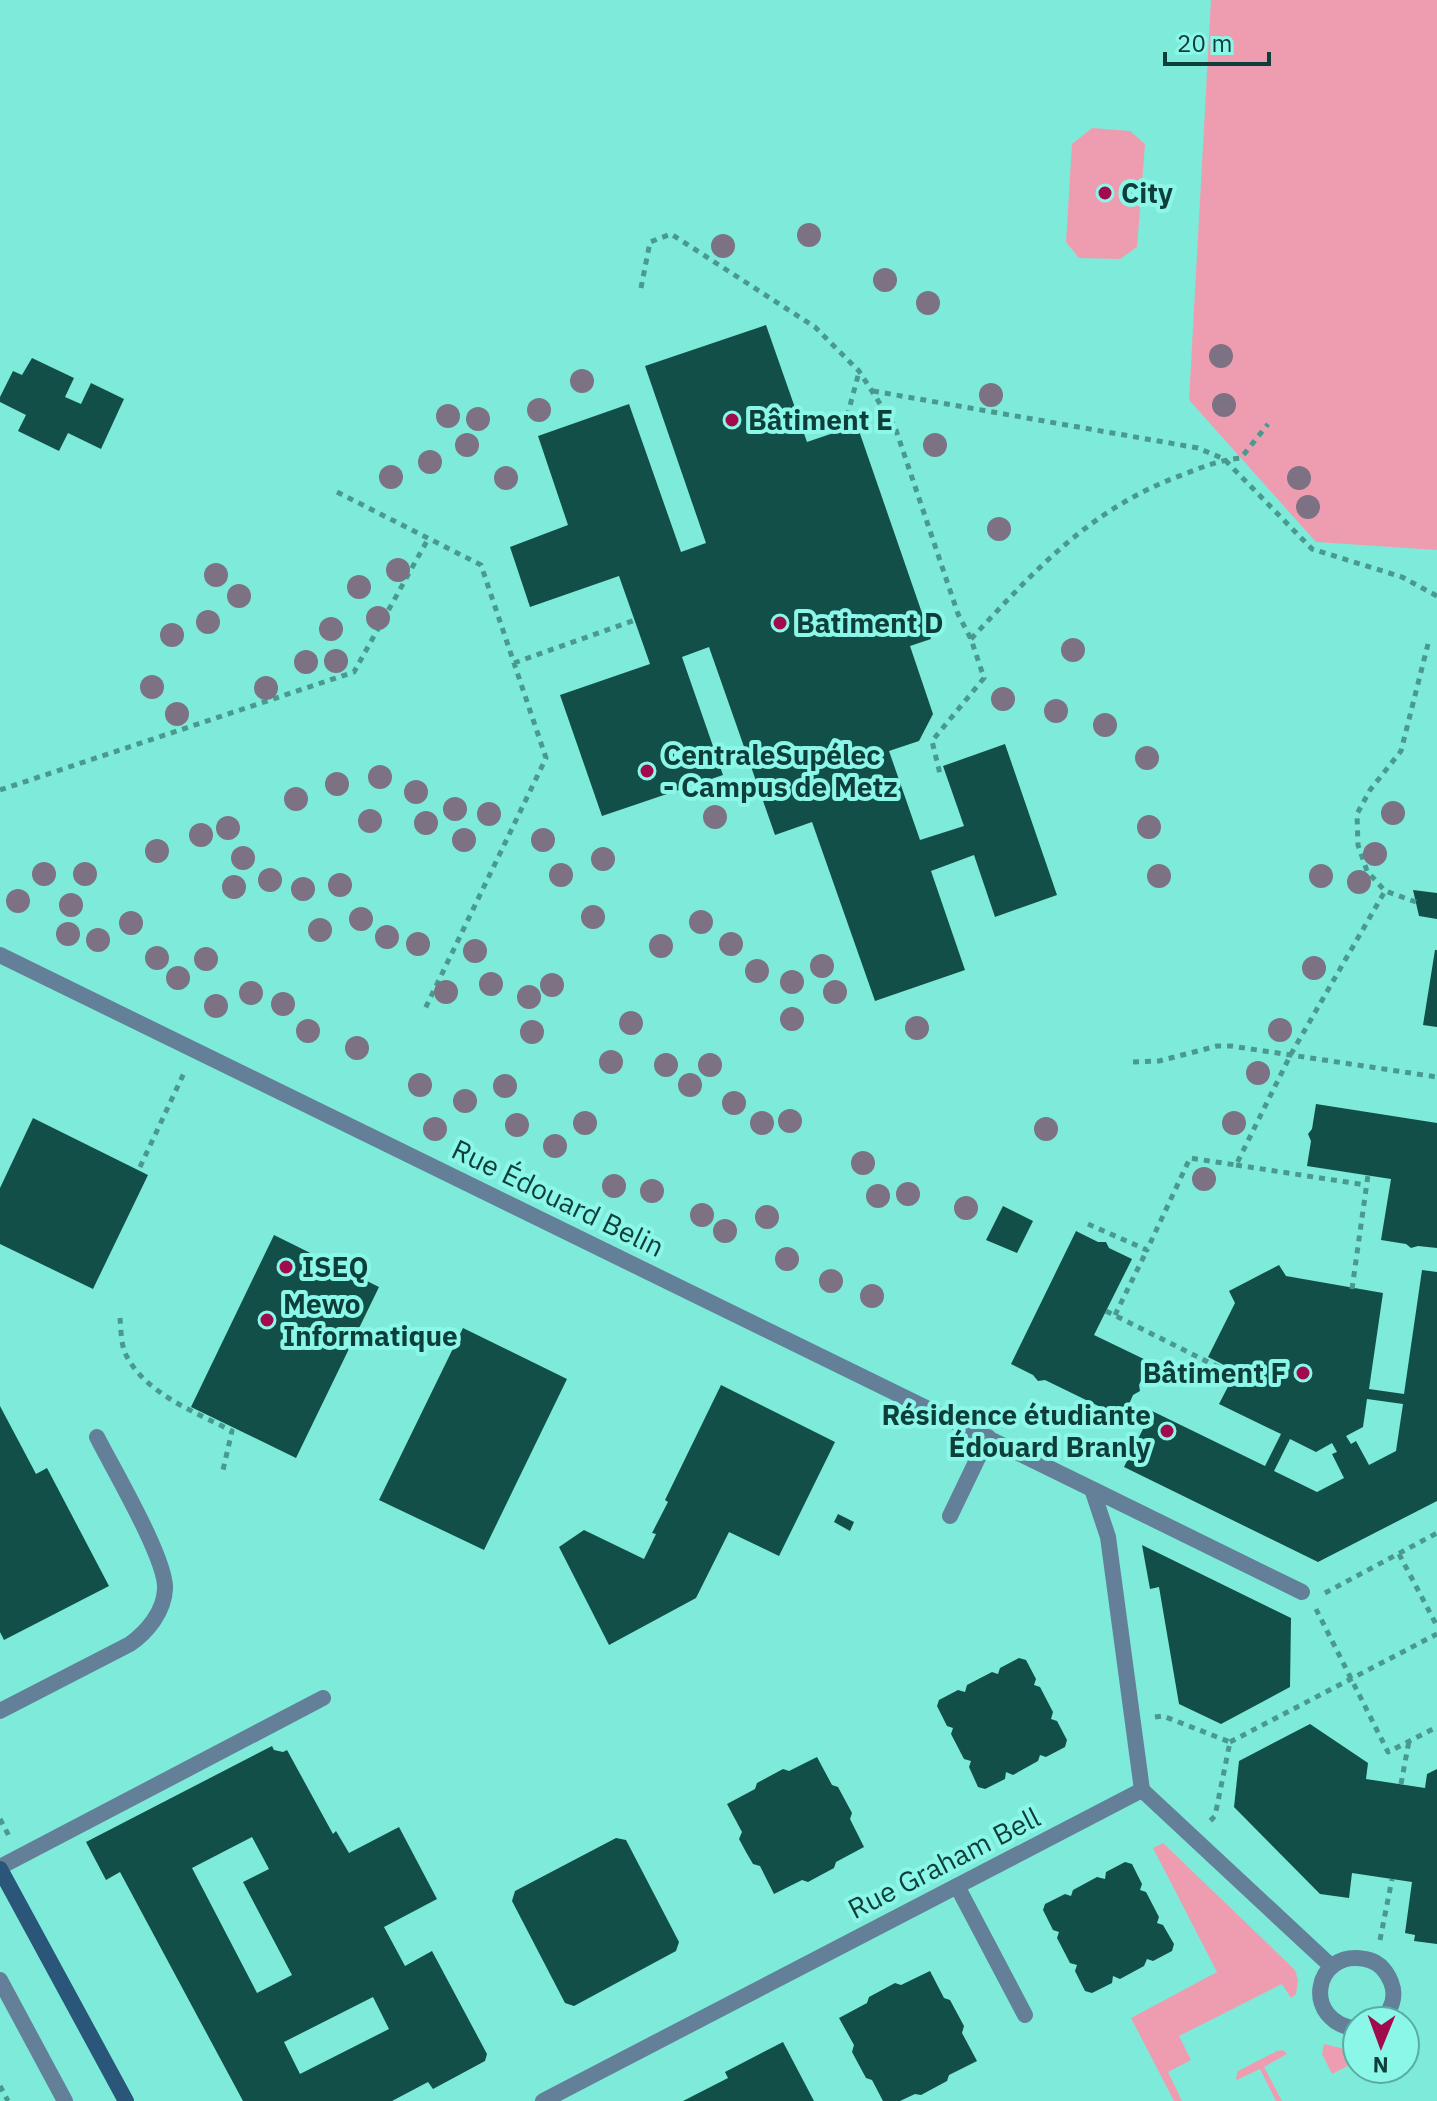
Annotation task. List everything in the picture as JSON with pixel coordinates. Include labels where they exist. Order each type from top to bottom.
[{"type":"street","name":"Rue Édouard Belin","points":[[0,955],[988,1437],[1306,1596]]},
{"type":"street","points":[[0,1711],[130,1644],[146,1632],[158,1612],[165,1589],[160,1563],[97,1437]]},
{"type":"street","points":[[950,1516],[988,1437]]},
{"type":"street","points":[[1092,1489],[1108,1537],[1142,1790],[1331,1966]]},
{"type":"street","points":[[126,2101],[0,1868],[323,1698]]},
{"type":"street","name":"Rue Graham Bell","points":[[552,2099],[1142,1790]]},
{"type":"street","points":[[957,1886],[1025,2015]]},
{"type":"street","points":[[1341,2026],[1325,2014],[1320,1997],[1322,1980],[1331,1966],[1352,1956],[1374,1961],[1387,1972],[1393,1988],[1392,2005]]},
{"type":"street","points":[[0,1980],[65,2101]]},
{"type":"path","points":[[641,288],[650,242],[671,234],[815,327],[859,371],[873,391],[895,427],[958,614],[971,639],[984,678],[932,741],[940,774]]},
{"type":"path","points":[[844,428],[859,371]]},
{"type":"path","points":[[873,391],[1198,448],[1224,459],[1312,549],[1402,577],[1437,596]]},
{"type":"path","points":[[971,639],[1065,542],[1120,502],[1224,459],[1241,458],[1268,424]]},
{"type":"path","points":[[337,492],[481,565],[546,758],[424,1011]]},
{"type":"path","points":[[0,790],[354,672],[428,539]]},
{"type":"path","points":[[514,663],[635,620]]},
{"type":"path","points":[[1416,902],[1385,891],[1367,871],[1358,845],[1357,814],[1370,790],[1401,751],[1428,644]]},
{"type":"path","points":[[1236,1165],[1291,1054],[1385,891]]},
{"type":"path","points":[[1133,1062],[1159,1061],[1217,1046],[1291,1054],[1437,1077]]},
{"type":"path","points":[[140,1167],[195,1050]]},
{"type":"path","points":[[1115,1315],[1190,1158],[1366,1185]]},
{"type":"path","points":[[1352,1289],[1368,1175]]},
{"type":"path","points":[[1088,1224],[1147,1250]]},
{"type":"path","points":[[1106,1311],[1234,1375]]},
{"type":"path","points":[[120,1318],[124,1352],[152,1386],[232,1431],[223,1470]]},
{"type":"path","points":[[1323,1594],[1437,1533]]},
{"type":"path","points":[[1399,1554],[1437,1626]]},
{"type":"path","points":[[1306,1596],[1388,1752],[1437,1727]]},
{"type":"path","points":[[1134,1720],[1163,1716],[1230,1742],[1437,1634]]},
{"type":"path","points":[[1401,1784],[1409,1741]]},
{"type":"path","points":[[1195,1838],[1215,1816],[1230,1742]]},
{"type":"path","points":[[1374,1961],[1392,1879]]},
{"type":"path","points":[[0,2086],[8,2101]]},
{"type":"shaded area","points":[[1211,0],[1437,0],[1437,550],[1316,542],[1189,400]]},
{"type":"shaded area","name":"City","points":[[1092,128],[1130,131],[1145,144],[1137,247],[1120,259],[1079,258],[1066,242],[1072,144]]},
{"type":"shaded area","points":[[1163,1843],[1295,1970],[1298,1980],[1296,1994],[1291,1998],[1282,1984],[1179,2036],[1191,2060],[1168,2072],[1182,2101],[1174,2101],[1131,2018],[1217,1972],[1153,1848]]},
{"type":"shaded area","points":[[1324,2044],[1341,2048],[1341,2069],[1332,2074],[1322,2054]]},
{"type":"shaded area","points":[[1283,2050],[1287,2054],[1264,2067],[1282,2101],[1276,2101],[1260,2069],[1237,2080],[1238,2071]]},
{"type":"building","points":[[766,325],[807,442],[857,425],[931,639],[910,646],[933,714],[919,741],[889,751],[920,840],[964,826],[943,766],[1005,744],[1057,895],[995,917],[974,855],[931,871],[965,970],[875,1001],[812,822],[775,835],[709,647],[682,657],[723,775],[602,816],[560,695],[650,664],[619,576],[530,607],[510,547],[568,525],[538,436],[629,404],[681,552],[706,543],[645,366]]},
{"type":"building","points":[[32,358],[74,378],[65,397],[81,404],[91,383],[124,399],[101,449],[68,433],[59,451],[18,431],[26,415],[0,402],[0,397],[13,371],[22,375]]},
{"type":"building","points":[[1413,890],[1437,893],[1437,919],[1419,916]]},
{"type":"building","points":[[1437,950],[1437,1027],[1423,1025]]},
{"type":"building","points":[[1316,1104],[1437,1123],[1437,1248],[1411,1248],[1406,1244],[1381,1240],[1391,1179],[1307,1166],[1311,1141],[1308,1134],[1312,1129]]},
{"type":"building","points":[[33,1118],[148,1175],[93,1289],[0,1244],[0,1188]]},
{"type":"building","points":[[1003,1206],[1033,1221],[1017,1253],[986,1240]]},
{"type":"building","points":[[1076,1231],[1098,1242],[1106,1242],[1109,1248],[1132,1259],[1094,1335],[1150,1362],[1139,1385],[1140,1391],[1133,1395],[1123,1418],[1045,1380],[1038,1381],[1033,1375],[1011,1364]]},
{"type":"building","points":[[274,1235],[379,1287],[296,1458],[191,1407]]},
{"type":"building","points":[[1279,1265],[1286,1276],[1383,1293],[1369,1389],[1404,1394],[1422,1270],[1437,1272],[1437,1501],[1318,1562],[1124,1467],[1152,1411],[1265,1466],[1281,1434],[1219,1404],[1236,1371],[1208,1357],[1235,1303],[1229,1291]],"holes":[[[1367,1399],[1403,1404],[1396,1451],[1369,1465],[1356,1441],[1351,1444],[1346,1436],[1363,1427]],[[1290,1439],[1316,1452],[1332,1443],[1337,1452],[1332,1454],[1344,1478],[1317,1492],[1274,1471]]]},
{"type":"building","points":[[463,1328],[567,1379],[484,1550],[379,1500]]},
{"type":"building","points":[[721,1385],[835,1442],[779,1556],[729,1532],[696,1598],[609,1645],[559,1547],[584,1530],[644,1559],[656,1534],[652,1533],[668,1502],[665,1500]]},
{"type":"building","points":[[0,1406],[36,1474],[47,1468],[109,1586],[4,1640],[0,1632]]},
{"type":"building","points":[[838,1514],[854,1522],[850,1531],[834,1522]]},
{"type":"building","points":[[1142,1545],[1291,1618],[1290,1687],[1221,1724],[1179,1704],[1159,1587],[1150,1589]]},
{"type":"building","points":[[1019,1658],[1026,1660],[1036,1679],[1034,1685],[1040,1687],[1053,1712],[1051,1719],[1057,1721],[1067,1740],[1065,1747],[1046,1757],[1040,1755],[1038,1761],[1013,1775],[1006,1772],[1005,1779],[985,1789],[978,1787],[969,1767],[971,1761],[964,1759],[951,1734],[953,1728],[947,1726],[937,1706],[939,1700],[958,1690],[965,1692],[967,1685],[992,1672],[998,1674],[1000,1668]]},
{"type":"building","points":[[1310,1724],[1368,1763],[1366,1779],[1425,1788],[1427,1774],[1437,1769],[1437,1944],[1414,1941],[1415,1935],[1405,1933],[1412,1882],[1352,1873],[1349,1898],[1320,1894],[1234,1807],[1239,1761]]},
{"type":"building","points":[[272,1746],[274,1750],[287,1750],[333,1834],[336,1831],[349,1853],[399,1827],[437,1899],[384,1927],[405,1966],[432,1951],[487,2054],[485,2061],[433,2089],[428,2082],[392,2101],[243,2101],[120,1872],[106,1880],[86,1842]],"holes":[[[252,1837],[269,1869],[243,1882],[292,1975],[257,1993],[192,1868]],[[373,1997],[389,2029],[300,2074],[284,2042]]]},
{"type":"building","points":[[817,1757],[852,1813],[850,1819],[864,1847],[808,1882],[802,1880],[774,1894],[760,1866],[753,1864],[739,1839],[742,1832],[727,1804],[783,1769],[789,1771]]},
{"type":"building","points":[[616,1838],[626,1840],[679,1942],[676,1951],[574,2006],[565,2003],[512,1901],[515,1891]]},
{"type":"building","points":[[1125,1862],[1132,1864],[1142,1884],[1140,1890],[1146,1892],[1159,1917],[1157,1923],[1163,1925],[1174,1944],[1172,1951],[1153,1961],[1147,1959],[1144,1966],[1120,1979],[1113,1976],[1112,1983],[1092,1993],[1085,1991],[1075,1971],[1077,1965],[1070,1963],[1057,1938],[1059,1932],[1053,1930],[1043,1910],[1045,1904],[1065,1894],[1071,1896],[1073,1890],[1097,1877],[1105,1879],[1106,1872]]},
{"type":"building","points":[[930,1971],[964,2026],[962,2033],[977,2061],[949,2075],[947,2081],[921,2095],[915,2094],[900,2101],[883,2101],[852,2052],[854,2045],[839,2018],[895,1983],[901,1985]]},
{"type":"building","points":[[783,2042],[814,2101],[683,2101],[728,2078],[725,2072]]},
{"type":"place","name":"City","points":[[1105,193]]},
{"type":"place","name":"Bâtiment E","points":[[732,420]]},
{"type":"place","name":"Batiment D","points":[[780,623]]},
{"type":"place","name":"CentraleSupélec - Campus de Metz","points":[[647,771]]},
{"type":"place","name":"ISEQ","points":[[286,1267]]},
{"type":"place","name":"Mewo Informatique","points":[[267,1320]]},
{"type":"place","name":"Bâtiment F","points":[[1303,1373]]},
{"type":"place","name":"Résidence étudiante Édouard Branly","points":[[1167,1431]]}]
